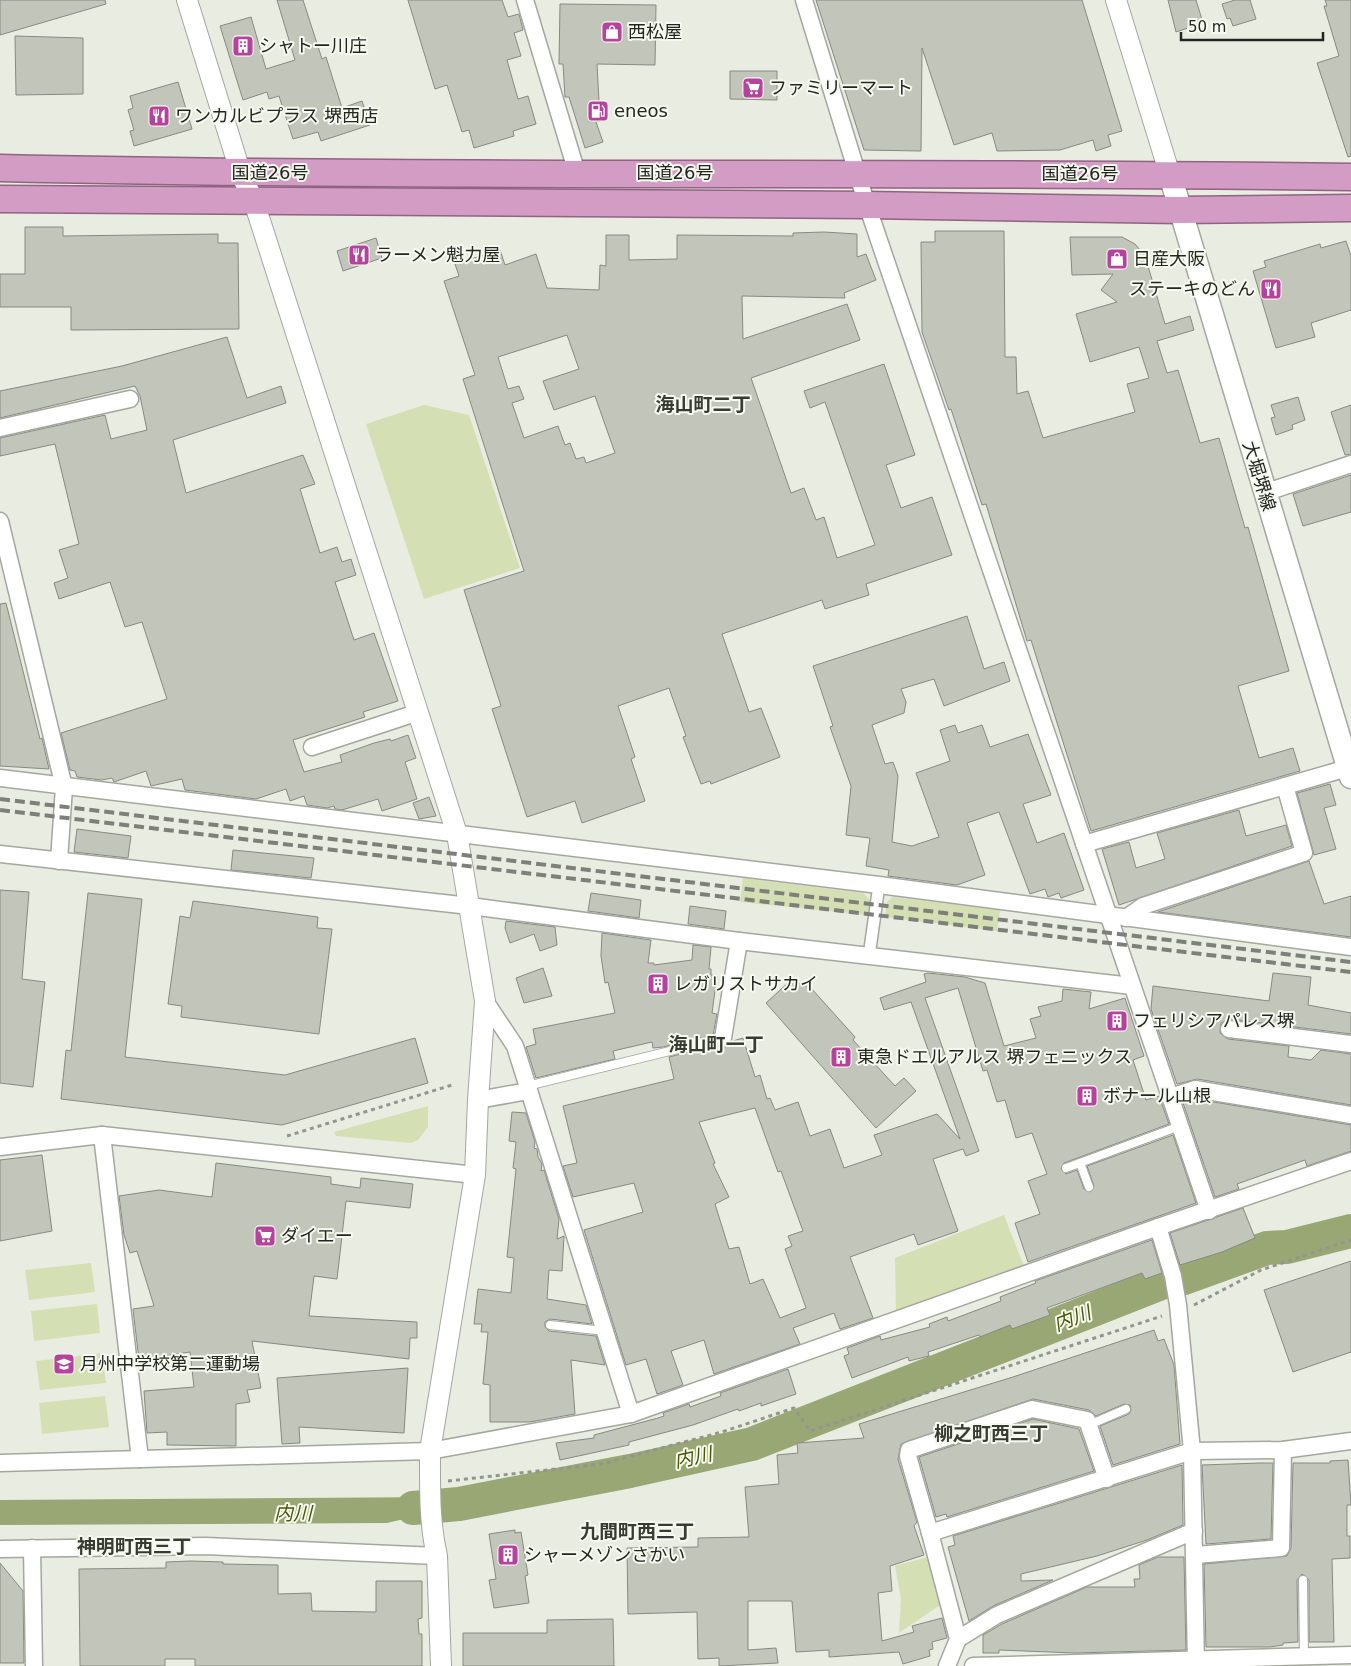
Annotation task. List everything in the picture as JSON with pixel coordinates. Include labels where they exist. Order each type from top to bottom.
[{"type":"highway","name":"国道26号","points":[[0,168],[241,174],[858,173],[1351,178]]},
{"type":"highway","name":"国道26号","points":[[0,199],[254,202],[867,204],[1179,210],[1351,208]]},
{"type":"main road","name":"大堀堺線","points":[[1170,175],[1264,493],[1350,771]]},
{"type":"street","points":[[187,0],[241,174],[254,202],[457,834],[485,1001],[475,1175],[430,1451],[436,1484],[435,1548],[441,1666]]},
{"type":"street","points":[[525,0],[577,173]]},
{"type":"street","points":[[804,0],[867,204],[1209,1211]]},
{"type":"street","points":[[1116,0],[1170,175]]},
{"type":"street","points":[[0,428],[130,399]]},
{"type":"street","points":[[1264,493],[1351,464]]},
{"type":"street","points":[[0,521],[3,549],[64,786],[59,861]]},
{"type":"street","points":[[312,747],[419,712]]},
{"type":"street","points":[[1084,844],[1285,786],[1350,771]]},
{"type":"street","points":[[0,778],[879,885],[1351,947]]},
{"type":"street","points":[[1126,918],[1143,906],[1304,852],[1285,786]]},
{"type":"street","points":[[0,854],[470,906],[739,941],[1132,986]]},
{"type":"street","points":[[869,956],[879,885]]},
{"type":"street","points":[[723,1038],[739,941]]},
{"type":"street","points":[[485,1001],[515,1046],[631,1414]]},
{"type":"street","points":[[1229,1029],[1351,1044]]},
{"type":"street","points":[[478,1100],[528,1088]]},
{"type":"street","points":[[1170,1097],[1195,1088],[1351,1115]]},
{"type":"street","points":[[0,1147],[102,1135],[475,1175]]},
{"type":"street","points":[[102,1135],[140,1459]]},
{"type":"street","points":[[0,1463],[430,1451],[631,1414],[1158,1227],[1351,1161]]},
{"type":"street","points":[[1158,1227],[1173,1276],[1178,1308],[1192,1452],[1196,1662]]},
{"type":"street","points":[[958,1639],[908,1456],[910,1450],[1032,1409],[1087,1420],[1107,1480]]},
{"type":"street","points":[[930,1533],[1107,1480],[1192,1452],[1283,1450],[1351,1441]]},
{"type":"street","points":[[1195,1554],[1280,1548],[1283,1450]]},
{"type":"street","points":[[947,1666],[958,1639],[997,1615],[1194,1531]]},
{"type":"street","points":[[0,1549],[206,1546],[435,1548]]},
{"type":"street","points":[[32,1548],[34,1666]]},
{"type":"street","points":[[973,1666],[1196,1662],[1351,1655]]},
{"type":"lane","points":[[528,1088],[723,1038]]},
{"type":"lane","points":[[1066,1168],[1180,1126]]},
{"type":"lane","points":[[1080,1163],[1089,1187]]},
{"type":"lane","points":[[550,1325],[604,1331]]},
{"type":"lane","points":[[1089,1425],[1126,1409]]},
{"type":"lane","points":[[1303,1580],[1304,1656]]},
{"type":"path","points":[[286,1136],[452,1085]]},
{"type":"path","points":[[436,1484],[601,1464],[722,1432],[794,1408],[810,1431],[1178,1308],[1188,1308],[1261,1270],[1351,1240]]},
{"type":"shaded area","points":[[424,405],[469,415],[520,568],[424,599],[366,424]]},
{"type":"shaded area","points":[[743,878],[863,893],[870,900],[868,915],[740,902]]},
{"type":"shaded area","points":[[893,897],[1000,910],[997,931],[885,917],[887,902]]},
{"type":"shaded area","points":[[428,1106],[428,1127],[418,1140],[411,1143],[336,1136],[334,1132]]},
{"type":"shaded area","points":[[1004,1215],[1025,1269],[896,1313],[895,1258]]},
{"type":"shaded area","points":[[91,1263],[95,1292],[29,1300],[25,1270]]},
{"type":"shaded area","points":[[97,1304],[100,1333],[34,1341],[31,1311]]},
{"type":"shaded area","points":[[102,1353],[106,1383],[40,1390],[36,1361]]},
{"type":"shaded area","points":[[105,1396],[109,1427],[42,1434],[39,1403]]},
{"type":"shaded area","points":[[927,1557],[940,1605],[899,1633],[901,1599],[895,1566]]},
{"type":"water","points":[[447,1497],[458,1501],[460,1508],[450,1508],[387,1523],[0,1525],[0,1500]]},
{"type":"building","points":[[0,0],[105,0],[106,4],[0,35]]},
{"type":"building","points":[[277,0],[303,0],[322,59],[326,57],[342,108],[362,101],[370,125],[321,141],[318,132],[293,139],[279,96],[269,99],[267,92],[243,100],[220,26],[251,17],[266,69],[295,60]]},
{"type":"building","points":[[408,0],[502,0],[508,17],[519,14],[523,30],[514,33],[521,56],[507,60],[518,99],[528,96],[536,124],[513,131],[514,136],[474,148],[469,130],[462,132],[447,85],[435,89]]},
{"type":"building","points":[[816,0],[1082,0],[1122,131],[1108,135],[1111,146],[1096,151],[1093,140],[1060,150],[997,151],[992,133],[954,145],[922,48],[921,151],[864,150]]},
{"type":"building","points":[[1168,0],[1196,0],[1203,23],[1176,32]]},
{"type":"building","points":[[1235,0],[1250,0],[1256,19],[1233,26],[1230,18],[1227,19],[1222,4]]},
{"type":"building","points":[[1325,0],[1351,0],[1351,156],[1348,157],[1317,63],[1339,56],[1324,6],[1327,6]]},
{"type":"building","points":[[560,4],[656,5],[655,65],[597,64],[600,121],[596,122],[603,142],[585,148],[569,97],[565,97],[563,64],[559,64]]},
{"type":"building","points":[[15,36],[83,38],[83,94],[16,95]]},
{"type":"building","points":[[730,71],[777,71],[777,100],[730,99]]},
{"type":"building","points":[[178,82],[192,129],[134,146],[130,131],[134,130],[128,110],[133,108],[130,96]]},
{"type":"building","points":[[25,227],[63,227],[63,236],[218,234],[218,243],[238,243],[239,329],[71,330],[71,307],[0,307],[0,274],[25,274]]},
{"type":"building","points":[[935,231],[1004,231],[1005,357],[1016,357],[1017,394],[1028,391],[1043,438],[1135,412],[1127,384],[1149,378],[1139,347],[1090,362],[1076,314],[1117,302],[1101,290],[1113,274],[1072,275],[1070,237],[1122,237],[1135,244],[1145,256],[1165,324],[1190,316],[1194,330],[1157,341],[1167,373],[1178,370],[1200,443],[1219,438],[1245,528],[1248,527],[1289,671],[1238,686],[1259,758],[1293,748],[1300,771],[1091,831],[1031,640],[1027,641],[986,504],[982,505],[951,409],[949,410],[922,332],[921,242],[935,242]]},
{"type":"building","points":[[793,233],[857,234],[857,257],[866,254],[876,280],[844,293],[845,298],[742,296],[743,339],[847,304],[860,340],[751,378],[791,493],[804,488],[816,520],[824,517],[837,558],[875,545],[825,402],[810,408],[804,391],[884,364],[915,455],[886,465],[901,508],[932,497],[952,555],[866,584],[869,595],[825,609],[822,600],[722,634],[749,712],[761,708],[780,757],[711,784],[710,781],[701,784],[683,737],[686,736],[669,688],[618,706],[635,757],[631,759],[645,801],[582,823],[575,801],[527,817],[492,709],[501,706],[464,590],[524,571],[463,379],[475,375],[444,281],[459,276],[455,264],[500,250],[505,265],[536,254],[547,288],[599,290],[600,265],[606,266],[606,235],[629,235],[629,260],[677,259],[677,235],[793,236]],"holes":[[[567,335],[579,369],[543,381],[554,410],[595,396],[615,453],[586,463],[584,457],[576,459],[570,443],[565,445],[558,426],[524,438],[512,403],[524,399],[519,386],[508,389],[498,357]]]},
{"type":"building","name":"ラーメン魁力屋","points":[[376,238],[382,258],[343,271],[337,251]]},
{"type":"building","points":[[1346,241],[1351,256],[1351,310],[1311,323],[1315,337],[1276,348],[1253,271],[1266,267],[1264,261],[1320,244],[1321,248]]},
{"type":"building","points":[[227,337],[247,398],[281,386],[286,403],[173,440],[186,493],[303,455],[315,484],[300,489],[320,553],[337,547],[342,562],[351,559],[356,575],[335,582],[354,640],[374,633],[398,701],[363,712],[365,717],[293,740],[304,772],[342,762],[340,755],[374,743],[390,739],[391,741],[408,735],[416,758],[405,762],[417,799],[382,811],[378,799],[342,810],[335,809],[334,806],[327,808],[307,805],[304,796],[290,801],[286,789],[256,799],[185,790],[182,779],[151,786],[146,771],[114,782],[112,778],[102,780],[77,777],[75,771],[70,770],[61,733],[167,699],[142,622],[125,627],[110,582],[59,599],[54,583],[68,578],[59,550],[79,544],[55,444],[0,456],[0,438],[105,415],[111,439],[147,430],[140,396],[135,386],[0,418],[0,391],[122,366]]},
{"type":"building","points":[[1298,397],[1305,420],[1292,425],[1293,429],[1276,435],[1271,418],[1275,417],[1271,405]]},
{"type":"building","points":[[1351,405],[1351,454],[1345,455],[1331,412]]},
{"type":"building","points":[[1351,475],[1351,512],[1303,526],[1293,494]]},
{"type":"building","points":[[6,603],[49,769],[0,766],[0,604]]},
{"type":"building","points":[[967,616],[984,669],[1004,662],[1010,681],[944,706],[934,679],[901,689],[906,702],[904,713],[872,725],[885,764],[893,762],[898,776],[892,842],[912,846],[939,837],[916,773],[950,761],[940,730],[955,725],[958,733],[982,725],[990,747],[1028,734],[1051,795],[1023,804],[1037,843],[1064,833],[1084,890],[1061,898],[1059,893],[1048,897],[1045,889],[1030,894],[999,812],[967,823],[985,875],[957,885],[888,876],[889,870],[866,866],[870,838],[846,835],[851,786],[830,727],[833,726],[813,666]]},
{"type":"building","points":[[1330,784],[1336,805],[1324,808],[1336,849],[1314,855],[1297,793]]},
{"type":"building","points":[[429,797],[436,816],[419,819],[413,803]]},
{"type":"building","points":[[1239,810],[1246,836],[1286,825],[1292,846],[1119,905],[1102,849],[1129,842],[1136,868],[1165,859],[1157,833]]},
{"type":"building","points":[[77,829],[131,836],[128,858],[74,852]]},
{"type":"building","points":[[233,850],[314,858],[311,878],[231,870]]},
{"type":"building","points":[[1309,861],[1324,904],[1351,896],[1351,937],[1158,912]]},
{"type":"building","points":[[0,890],[29,892],[22,979],[45,982],[33,1087],[0,1083]]},
{"type":"building","points":[[88,893],[142,899],[125,1057],[285,1075],[415,1038],[428,1083],[282,1125],[61,1099],[66,1050],[71,1051]]},
{"type":"building","points":[[591,893],[641,900],[639,918],[588,911]]},
{"type":"building","points":[[193,901],[318,917],[317,928],[332,929],[319,1034],[181,1017],[182,1006],[168,1004],[180,916],[190,918]]},
{"type":"building","points":[[690,906],[726,911],[724,929],[688,924]]},
{"type":"building","points":[[506,921],[555,927],[557,945],[540,951],[534,934],[510,943],[505,928]]},
{"type":"building","points":[[602,933],[651,940],[648,963],[654,963],[654,965],[692,960],[693,945],[711,947],[709,969],[711,969],[711,975],[717,976],[712,1013],[717,1014],[713,1035],[663,1047],[653,1048],[652,1042],[613,1051],[615,1059],[536,1078],[526,1047],[536,1044],[533,1029],[615,1013],[608,982],[605,983],[601,956]]},
{"type":"building","points":[[543,968],[552,996],[524,1003],[516,978]]},
{"type":"building","points":[[1273,973],[1311,977],[1308,1005],[1351,1013],[1351,1034],[1230,1019],[1221,1023],[1220,1033],[1228,1039],[1289,1046],[1288,1057],[1311,1060],[1321,1050],[1351,1054],[1351,1105],[1197,1079],[1177,1084],[1151,1009],[1153,986],[1269,1001]]},
{"type":"building","points":[[924,974],[965,977],[985,983],[1004,1046],[1036,1038],[1030,1019],[1041,1016],[1038,1007],[1062,1001],[1063,989],[1091,992],[1089,1009],[1125,998],[1144,1056],[1133,1060],[1146,1100],[1159,1096],[1169,1124],[1064,1163],[1061,1169],[1066,1174],[1077,1170],[1084,1189],[1090,1192],[1094,1186],[1087,1166],[1173,1135],[1196,1203],[1028,1262],[1015,1223],[1040,1214],[1028,1181],[1047,1174],[1032,1133],[1016,1138],[1005,1100],[997,1102],[987,1070],[983,1071],[958,988],[925,998],[979,1151],[966,1156],[963,1149],[933,1159],[958,1231],[918,1245],[914,1234],[850,1257],[873,1318],[840,1329],[834,1313],[793,1328],[800,1344],[714,1374],[704,1340],[671,1351],[683,1385],[657,1394],[646,1359],[626,1365],[584,1230],[643,1212],[634,1183],[573,1197],[563,1166],[577,1163],[563,1106],[674,1079],[669,1057],[716,1045],[726,1047],[733,1041],[743,1038],[755,1077],[760,1075],[767,1099],[770,1098],[775,1110],[798,1102],[810,1136],[830,1129],[844,1168],[882,1155],[874,1135],[937,1114],[960,1139],[911,1002],[884,1010],[880,998],[926,982]],"holes":[[[755,1108],[778,1172],[781,1171],[803,1231],[788,1236],[792,1246],[785,1249],[806,1308],[780,1318],[763,1279],[750,1284],[739,1247],[729,1249],[715,1204],[729,1197],[713,1164],[715,1163],[699,1122]]]},
{"type":"building","name":"東急ドエルアルス 堺フェニックス","points":[[791,980],[811,988],[855,1037],[853,1040],[895,1086],[904,1078],[916,1091],[876,1128],[766,1003]]},
{"type":"building","points":[[1196,1099],[1351,1125],[1351,1151],[1307,1166],[1305,1160],[1237,1184],[1239,1189],[1215,1197],[1183,1103]]},
{"type":"building","points":[[512,1112],[526,1113],[535,1142],[534,1148],[537,1149],[538,1157],[542,1164],[541,1171],[544,1170],[559,1219],[557,1239],[564,1236],[562,1271],[549,1270],[547,1299],[586,1305],[592,1324],[550,1319],[545,1322],[545,1327],[549,1331],[596,1336],[605,1365],[571,1360],[575,1414],[530,1422],[490,1422],[490,1385],[483,1384],[488,1332],[481,1332],[482,1324],[474,1324],[478,1289],[511,1293],[514,1258],[507,1257],[516,1169],[513,1168],[516,1142],[509,1141]]},
{"type":"building","points":[[42,1155],[52,1231],[0,1241],[0,1160]]},
{"type":"building","points":[[216,1163],[331,1177],[331,1184],[360,1188],[361,1178],[413,1184],[410,1208],[346,1201],[337,1279],[314,1276],[309,1316],[417,1322],[417,1338],[410,1338],[409,1359],[252,1341],[261,1388],[247,1390],[250,1402],[236,1404],[236,1446],[167,1445],[167,1432],[147,1433],[144,1391],[194,1387],[190,1352],[139,1360],[133,1309],[154,1306],[137,1251],[130,1253],[124,1235],[119,1196],[159,1190],[212,1197]]},
{"type":"building","points":[[1243,1208],[1255,1238],[1222,1252],[1180,1265],[1170,1233]]},
{"type":"building","points":[[1152,1240],[1162,1273],[1145,1279],[1142,1273],[1047,1308],[1050,1315],[1012,1329],[1010,1325],[980,1337],[979,1335],[928,1352],[929,1356],[909,1361],[908,1357],[852,1378],[844,1356],[849,1354],[847,1348],[880,1336],[881,1340],[930,1327],[929,1324],[947,1317],[948,1321],[1001,1301],[1000,1297],[1036,1283],[1035,1281]]},
{"type":"building","points":[[1351,1261],[1351,1352],[1293,1372],[1264,1290]]},
{"type":"building","points":[[1154,1330],[1158,1341],[1164,1339],[1174,1365],[1180,1444],[1113,1465],[1100,1426],[1129,1414],[1131,1410],[1130,1405],[1124,1404],[1096,1416],[1089,1410],[1033,1399],[901,1444],[898,1459],[917,1522],[914,1526],[924,1555],[890,1566],[892,1591],[878,1593],[882,1641],[914,1632],[912,1626],[942,1618],[947,1638],[932,1642],[933,1649],[929,1650],[930,1656],[903,1664],[899,1652],[829,1657],[829,1650],[796,1652],[792,1601],[748,1601],[748,1650],[776,1648],[778,1663],[719,1666],[719,1658],[698,1659],[697,1612],[628,1614],[627,1548],[698,1547],[698,1538],[749,1537],[745,1487],[779,1484],[777,1455],[798,1453],[797,1443],[864,1438],[859,1424],[1013,1377]]},
{"type":"building","points":[[408,1368],[404,1433],[299,1427],[300,1443],[282,1444],[277,1378]]},
{"type":"building","points":[[788,1369],[796,1394],[761,1406],[761,1403],[739,1411],[738,1409],[693,1425],[629,1442],[629,1445],[560,1460],[556,1443],[594,1438],[594,1435],[658,1418],[664,1416],[663,1413],[689,1404],[690,1407],[721,1396],[720,1393]]},
{"type":"building","points":[[1033,1419],[1079,1429],[1094,1471],[947,1517],[946,1514],[936,1517],[919,1457]]},
{"type":"building","points":[[1348,1460],[1351,1505],[1347,1505],[1347,1536],[1350,1536],[1350,1558],[1332,1559],[1334,1642],[1309,1642],[1309,1580],[1302,1574],[1297,1580],[1298,1642],[1283,1643],[1283,1645],[1270,1647],[1206,1647],[1204,1564],[1287,1556],[1291,1548],[1293,1463],[1330,1463],[1330,1461]]},
{"type":"building","points":[[1273,1463],[1271,1539],[1206,1544],[1202,1465]]},
{"type":"building","points":[[1182,1465],[1183,1525],[1147,1540],[1097,1556],[1021,1574],[1021,1581],[1053,1580],[993,1606],[969,1621],[948,1547],[955,1545],[953,1536]]},
{"type":"building","name":"シャーメゾンさかい","points":[[515,1530],[515,1533],[521,1532],[528,1575],[525,1576],[529,1603],[494,1608],[489,1580],[496,1579],[489,1534]]},
{"type":"building","points":[[1158,1557],[1184,1557],[1186,1650],[1074,1653],[999,1650],[999,1653],[983,1653],[983,1635],[1002,1624],[1087,1587],[1135,1587],[1134,1579],[1140,1579],[1139,1565]]},
{"type":"building","points":[[166,1562],[223,1562],[223,1564],[278,1565],[278,1594],[311,1593],[312,1611],[376,1612],[376,1581],[422,1581],[422,1618],[418,1619],[419,1634],[422,1634],[422,1666],[195,1666],[195,1659],[165,1659],[165,1666],[80,1666],[79,1569],[166,1568]]},
{"type":"building","points":[[0,1563],[23,1591],[24,1663],[0,1663]]},
{"type":"building","points":[[613,1619],[614,1666],[463,1666],[463,1633],[547,1633],[547,1620]]},
{"type":"waterway","name":"内川","points":[[413,1508],[459,1504],[630,1471],[752,1444],[1164,1282],[1184,1278],[1267,1248],[1287,1247],[1351,1231]]},
{"type":"railway","points":[[0,799],[1351,962]]},
{"type":"railway","points":[[0,810],[1351,972]]},
{"type":"place","name":"西松屋","points":[[612,32]]},
{"type":"place","name":"シャトー川庄","points":[[243,46]]},
{"type":"place","name":"ファミリーマート","points":[[753,88]]},
{"type":"place","name":"eneos","points":[[598,111]]},
{"type":"place","name":"ワンカルビプラス 堺西店","points":[[159,116]]},
{"type":"place","name":"ラーメン魁力屋","points":[[359,255]]},
{"type":"place","name":"日産大阪","points":[[1117,259]]},
{"type":"place","name":"ステーキのどん","points":[[1271,289]]},
{"type":"place","name":"レガリストサカイ","points":[[658,984]]},
{"type":"place","name":"フェリシアパレス堺","points":[[1117,1021]]},
{"type":"place","name":"東急ドエルアルス 堺フェニックス","points":[[841,1057]]},
{"type":"place","name":"ボナール山根","points":[[1087,1096]]},
{"type":"place","name":"ダイエー","points":[[265,1236]]},
{"type":"place","name":"月州中学校第二運動場","points":[[64,1364]]},
{"type":"place","name":"シャーメゾンさかい","points":[[508,1555]]},
{"type":"district","name":"海山町二丁","points":[[703,404]]},
{"type":"district","name":"海山町一丁","points":[[716,1044]]},
{"type":"district","name":"柳之町西三丁","points":[[991,1433]]},
{"type":"district","name":"九間町西三丁","points":[[637,1531]]},
{"type":"district","name":"神明町西三丁","points":[[134,1546]]}]
